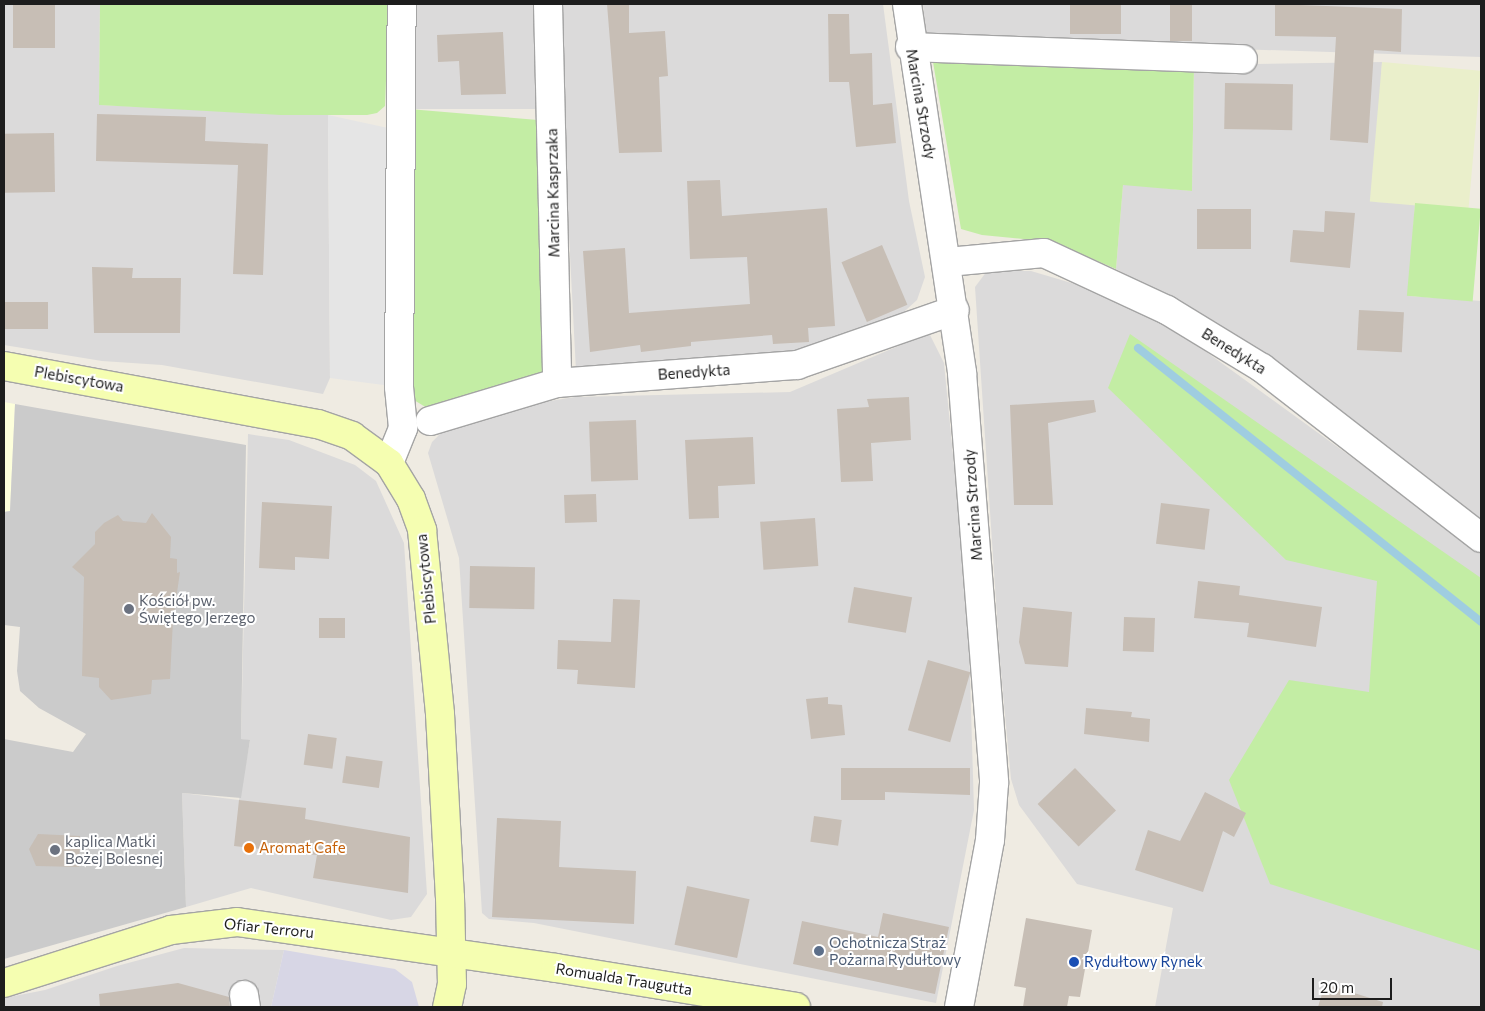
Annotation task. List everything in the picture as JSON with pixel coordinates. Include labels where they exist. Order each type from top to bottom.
[{"type":"street","points":[[389,463],[403,428],[399,387],[402,4]]},
{"type":"street","name":"Marcina Kasprzaka","points":[[548,4],[557,383]]},
{"type":"street","name":"Marcina Strzody","points":[[907,4],[910,47],[955,310],[994,783],[990,840],[959,1007]]},
{"type":"street","points":[[910,47],[1243,59]]},
{"type":"street","name":"Benedykta","points":[[948,262],[1044,253],[1167,310],[1262,368],[1481,538]]},
{"type":"street","name":"Benedykta","points":[[430,421],[557,383],[797,364],[955,310]]},
{"type":"street","name":"Plebiscytowa","points":[[4,366],[318,424],[352,436],[389,463],[411,499],[422,530],[440,714],[452,954],[448,1007]]},
{"type":"street","name":"Ofiar Terroru","points":[[4,984],[171,930],[216,923],[282,927],[452,954]]},
{"type":"street","name":"Romualda Traugutta","points":[[452,954],[796,1007]]},
{"type":"shaded area","points":[[4,4],[100,4],[99,105],[328,115],[330,378],[323,394],[162,365],[102,361],[4,345]]},
{"type":"shaded area","points":[[411,4],[539,4],[539,109],[411,109]]},
{"type":"shaded area","points":[[557,4],[883,4],[909,201],[925,277],[917,300],[896,319],[795,350],[576,371]]},
{"type":"shaded area","points":[[923,4],[1481,4],[1481,57],[962,40],[926,34]]},
{"type":"shaded area","points":[[1382,62],[1375,202],[1415,203],[1409,296],[1481,301],[1481,525],[1228,331],[1116,269],[1123,184],[1192,191],[1194,65]]},
{"type":"shaded area","points":[[1382,62],[1481,71],[1468,210],[1370,201]]},
{"type":"shaded area","points":[[328,115],[402,131],[399,387],[330,378]]},
{"type":"shaded area","points":[[987,271],[1031,271],[1112,295],[1176,330],[1481,551],[1481,1007],[1155,1007],[1173,908],[1077,884],[1019,805],[1011,779],[1000,661],[975,287]]},
{"type":"shaded area","points":[[929,333],[944,363],[968,608],[974,810],[936,1003],[534,923],[489,919],[482,913],[459,558],[428,453],[432,442],[445,429],[500,409],[575,397],[790,392]]},
{"type":"shaded area","points":[[4,402],[15,404],[10,511],[4,512]]},
{"type":"shaded area","points":[[15,404],[246,445],[241,739],[250,740],[241,798],[182,793],[186,907],[4,959],[4,739],[73,752],[86,734],[39,708],[20,691],[17,671],[20,627],[4,625],[4,512],[10,511]]},
{"type":"shaded area","points":[[248,434],[289,440],[355,465],[376,481],[404,543],[427,894],[411,917],[391,920],[251,888],[186,907],[182,793],[239,800],[250,741],[241,739]]},
{"type":"shaded area","points":[[184,948],[284,950],[271,1007],[4,1007],[4,998],[45,990],[117,966]]},
{"type":"shaded area","points":[[284,950],[395,969],[412,982],[419,1007],[271,1007]]},
{"type":"green space","points":[[100,4],[389,4],[385,106],[377,113],[367,115],[281,115],[99,105]]},
{"type":"green space","points":[[932,56],[1194,65],[1192,191],[1123,185],[1116,269],[1053,242],[982,235],[961,229]]},
{"type":"green space","points":[[409,109],[538,120],[544,373],[432,411],[409,397]]},
{"type":"green space","points":[[1415,203],[1481,209],[1473,301],[1407,296]]},
{"type":"green space","points":[[1130,334],[1481,578],[1481,951],[1270,884],[1229,780],[1289,680],[1369,692],[1377,581],[1286,560],[1108,388]]},
{"type":"building","points":[[13,4],[55,4],[55,48],[13,48]]},
{"type":"building","points":[[607,4],[629,4],[629,33],[665,31],[668,76],[659,77],[662,152],[619,153]]},
{"type":"building","points":[[1070,4],[1121,4],[1121,34],[1070,34]]},
{"type":"building","points":[[1170,4],[1192,4],[1192,41],[1170,41]]},
{"type":"building","points":[[1275,4],[1402,9],[1401,52],[1374,50],[1368,143],[1330,140],[1336,37],[1275,36]]},
{"type":"building","points":[[828,14],[849,14],[850,54],[872,53],[873,105],[892,103],[896,143],[856,147],[849,82],[829,82]]},
{"type":"building","points":[[503,32],[506,94],[461,95],[459,61],[438,62],[437,35]]},
{"type":"building","points":[[1225,83],[1293,84],[1292,130],[1224,129]]},
{"type":"building","points":[[97,114],[206,117],[205,141],[268,144],[263,275],[233,274],[238,165],[96,161]]},
{"type":"building","points":[[54,133],[55,192],[5,193],[4,134]]},
{"type":"building","points":[[720,180],[722,216],[827,208],[835,326],[808,328],[809,342],[773,344],[772,335],[691,342],[691,346],[641,352],[640,345],[590,352],[583,251],[625,248],[629,313],[750,304],[747,257],[690,259],[687,181]]},
{"type":"building","points":[[1197,209],[1251,209],[1251,249],[1197,249]]},
{"type":"building","points":[[1325,211],[1355,213],[1350,268],[1290,262],[1293,230],[1324,232]]},
{"type":"building","points":[[882,245],[907,305],[867,322],[841,262]]},
{"type":"building","points":[[92,267],[133,268],[132,278],[181,278],[180,333],[94,333]]},
{"type":"building","points":[[4,302],[48,302],[48,329],[4,329]]},
{"type":"building","points":[[1359,310],[1404,312],[1402,352],[1357,350]]},
{"type":"building","points":[[909,397],[911,440],[871,443],[873,481],[841,482],[837,409],[869,407],[867,399]]},
{"type":"building","points":[[1094,400],[1096,412],[1048,423],[1053,505],[1014,505],[1010,405]]},
{"type":"building","points":[[636,420],[638,480],[591,482],[589,422]]},
{"type":"building","points":[[753,437],[755,484],[718,486],[719,518],[689,519],[685,440]]},
{"type":"building","points":[[596,494],[597,522],[565,523],[564,495]]},
{"type":"building","points":[[262,502],[332,506],[329,559],[295,557],[295,570],[259,568]]},
{"type":"building","points":[[1161,503],[1210,509],[1205,550],[1156,544]]},
{"type":"building","name":"Kościół pw. Świętego Jerzego","points":[[152,513],[171,537],[170,558],[177,559],[177,573],[180,572],[173,620],[170,679],[152,680],[151,694],[111,700],[99,687],[99,678],[82,676],[84,577],[72,567],[95,544],[95,532],[104,523],[118,515],[123,521],[146,523]]},
{"type":"building","points":[[815,518],[818,566],[763,570],[760,522]]},
{"type":"building","points":[[470,566],[535,567],[534,609],[469,608]]},
{"type":"building","points":[[1198,581],[1240,586],[1239,595],[1322,607],[1316,647],[1247,637],[1249,623],[1194,618]]},
{"type":"building","points":[[854,587],[912,597],[906,633],[848,622]]},
{"type":"building","points":[[613,599],[640,600],[635,688],[577,684],[578,670],[557,669],[558,640],[611,642]]},
{"type":"building","points":[[1023,607],[1072,612],[1068,667],[1025,664],[1019,642]]},
{"type":"building","points":[[1124,617],[1155,618],[1154,652],[1123,651]]},
{"type":"building","points":[[319,618],[345,618],[345,638],[319,638]]},
{"type":"building","points":[[928,660],[970,672],[950,742],[908,730]]},
{"type":"building","points":[[828,697],[828,704],[842,705],[845,735],[811,739],[806,699]]},
{"type":"building","points":[[1086,708],[1132,712],[1131,717],[1150,719],[1149,742],[1084,734]]},
{"type":"building","points":[[308,734],[337,738],[332,769],[304,765]]},
{"type":"building","points":[[346,756],[383,761],[379,788],[342,783]]},
{"type":"building","points":[[841,768],[970,768],[970,795],[885,792],[885,800],[841,800]]},
{"type":"building","points":[[1075,768],[1116,810],[1079,847],[1038,804]]},
{"type":"building","points":[[1205,792],[1246,813],[1234,837],[1223,831],[1203,892],[1135,870],[1148,830],[1180,841]]},
{"type":"building","points":[[239,800],[306,808],[305,819],[410,837],[408,893],[313,878],[317,855],[234,846]]},
{"type":"building","points":[[814,816],[842,820],[838,846],[810,842]]},
{"type":"building","points":[[497,818],[561,821],[559,867],[636,871],[634,924],[492,917]]},
{"type":"building","name":"kaplica Matki Bożej Bolesnej","points":[[38,834],[80,836],[79,867],[36,866],[29,849]]},
{"type":"building","points":[[687,886],[750,899],[737,958],[675,945]]},
{"type":"building","points":[[883,913],[949,927],[935,994],[793,964],[802,921],[878,937]]},
{"type":"building","points":[[1026,918],[1092,930],[1080,997],[1069,996],[1067,1007],[1023,1007],[1026,988],[1014,986]]},
{"type":"building","points":[[178,983],[229,997],[230,1007],[100,1007],[99,994]]},
{"type":"building","points":[[1325,984],[1383,1002],[1382,1007],[1318,1007]]},
{"type":"waterway","points":[[1138,348],[1481,622]]},
{"type":"place","name":"Kościół pw. Świętego Jerzego","points":[[129,609]]},
{"type":"place","name":"Aromat Cafe","points":[[249,848]]},
{"type":"place","name":"kaplica Matki Bożej Bolesnej","points":[[55,850]]},
{"type":"place","name":"Ochotnicza Straż Pożarna Rydułtowy","points":[[819,951]]},
{"type":"place","name":"Rydułtowy Rynek","points":[[1074,962]]}]
